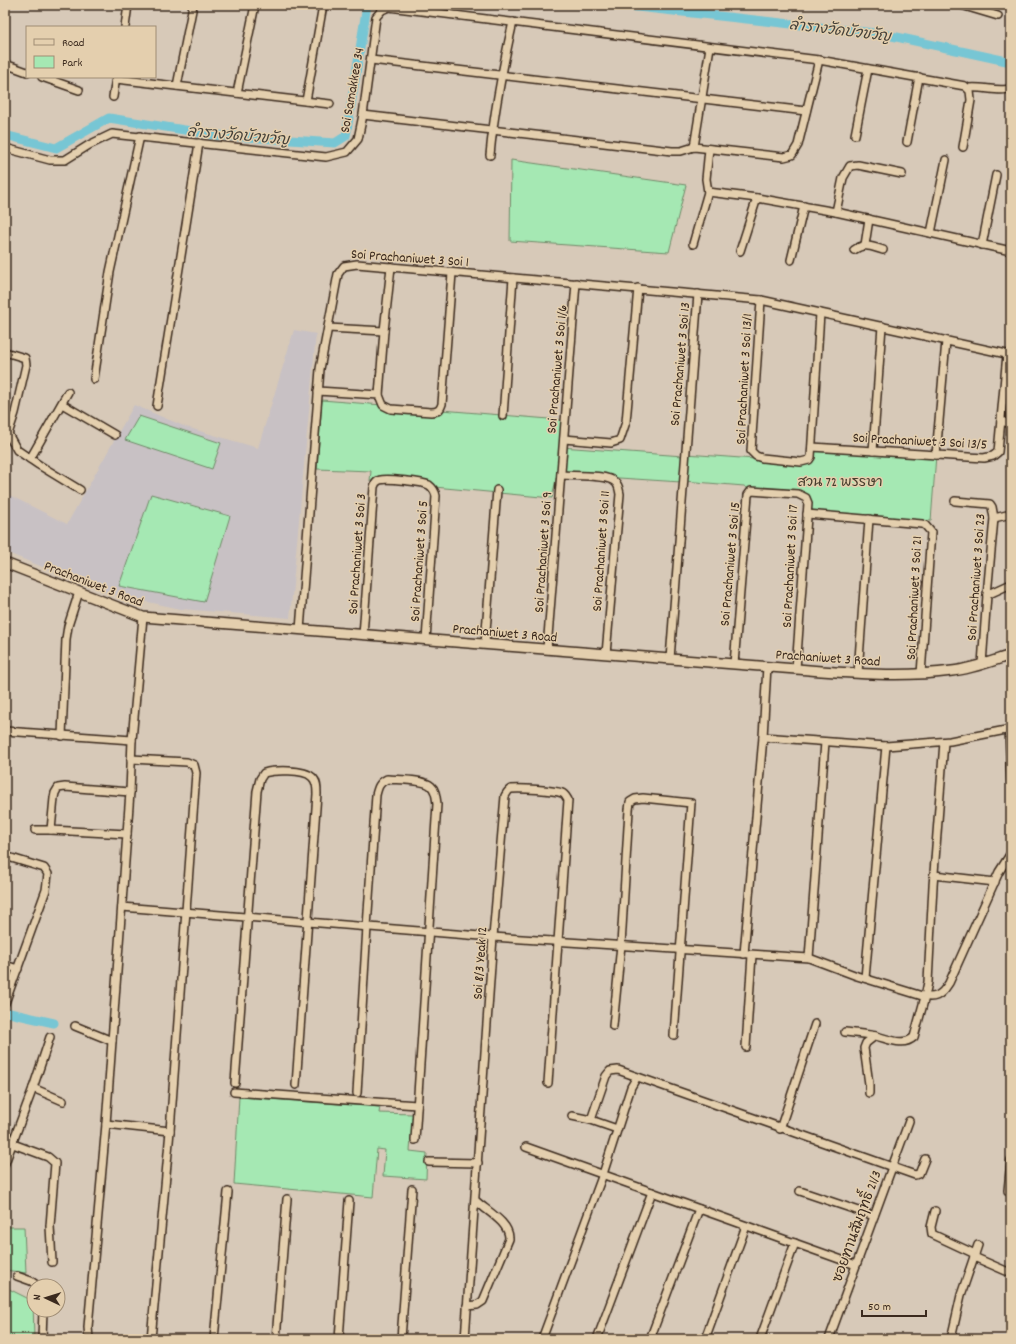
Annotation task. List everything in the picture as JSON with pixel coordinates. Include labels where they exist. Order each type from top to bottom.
[{"type":"street","points":[[125,26],[128,5]]},
{"type":"street","points":[[176,86],[193,5]]},
{"type":"street","points":[[237,93],[255,5]]},
{"type":"street","points":[[306,101],[323,5]]},
{"type":"street","points":[[961,5],[998,16]]},
{"type":"street","name":"Soi Samakkee 34","points":[[5,148],[50,160],[66,160],[89,145],[112,134],[326,157],[347,152],[358,139],[363,115],[376,17],[382,10],[389,7],[819,60],[919,77],[969,88],[980,87],[1005,90],[1011,88]]},
{"type":"street","points":[[490,155],[492,130],[501,76],[513,22]]},
{"type":"street","points":[[694,147],[710,46]]},
{"type":"street","points":[[371,60],[806,111]]},
{"type":"street","points":[[363,115],[672,151],[681,151],[694,147],[772,157],[784,157],[792,155],[798,145],[819,60]]},
{"type":"street","points":[[5,64],[26,72]]},
{"type":"street","points":[[855,135],[868,69]]},
{"type":"street","points":[[907,142],[919,77]]},
{"type":"street","points":[[45,78],[79,90]]},
{"type":"street","points":[[113,96],[116,78],[330,104]]},
{"type":"street","points":[[963,147],[971,100],[969,88]]},
{"type":"street","points":[[94,379],[110,272],[140,136]]},
{"type":"street","points":[[157,406],[198,143]]},
{"type":"street","points":[[693,244],[708,192],[706,179],[709,149]]},
{"type":"street","points":[[931,233],[946,160]]},
{"type":"street","points":[[836,212],[843,178],[850,166],[858,165],[902,174]]},
{"type":"street","points":[[982,245],[996,175]]},
{"type":"street","points":[[708,192],[757,198],[836,212],[1011,251]]},
{"type":"street","points":[[740,251],[757,198]]},
{"type":"street","points":[[791,260],[804,206]]},
{"type":"street","points":[[865,245],[869,219]]},
{"type":"street","points":[[854,250],[861,245],[883,250]]},
{"type":"street","name":"Soi Prachaniwet 3 Soi 1","points":[[300,630],[320,369],[338,274],[344,266],[357,264],[698,294]]},
{"type":"street","points":[[391,267],[379,395],[382,405],[386,408],[411,411],[438,412],[442,404],[452,272]]},
{"type":"street","points":[[503,416],[513,278]]},
{"type":"street","name":"Soi Prachaniwet 3 Soi 1/6","points":[[562,457],[576,283]]},
{"type":"street","points":[[564,439],[611,443],[620,440],[626,422],[638,288]]},
{"type":"street","name":"Soi Prachaniwet 3 Soi 13","points":[[670,659],[698,294],[761,300],[1009,354]]},
{"type":"street","name":"Soi Prachaniwet 3 Soi 13/1","points":[[761,300],[751,451],[753,454],[762,458],[801,462],[809,460],[811,457],[812,447]]},
{"type":"street","points":[[812,447],[820,313]]},
{"type":"street","points":[[873,451],[882,326]]},
{"type":"street","points":[[328,328],[384,331]]},
{"type":"street","points":[[936,455],[946,341]]},
{"type":"street","points":[[5,352],[25,358],[26,365],[12,423],[6,433],[17,450],[80,490]]},
{"type":"street","name":"Soi Prachaniwet 3 Soi 13/5","points":[[812,447],[984,458],[993,456],[998,452],[1009,354]]},
{"type":"street","points":[[318,391],[379,395]]},
{"type":"street","points":[[30,459],[68,392]]},
{"type":"street","points":[[62,404],[115,435]]},
{"type":"street","points":[[1001,421],[1011,424]]},
{"type":"street","name":"Soi Prachaniwet 3 Soi 9","points":[[547,649],[562,457]]},
{"type":"street","name":"Soi Prachaniwet 3 Soi 11","points":[[561,475],[606,478],[614,481],[618,485],[620,494],[606,654]]},
{"type":"street","name":"Soi Prachaniwet 3 Soi 3","points":[[363,635],[374,486],[376,482],[384,479],[406,481]]},
{"type":"street","name":"Soi Prachaniwet 3 Soi 5","points":[[406,481],[428,485],[434,491],[436,496],[426,640]]},
{"type":"street","points":[[485,644],[497,490]]},
{"type":"street","name":"Soi Prachaniwet 3 Soi 15","points":[[734,664],[748,495],[751,491],[774,493]]},
{"type":"street","name":"Soi Prachaniwet 3 Soi 17","points":[[774,493],[802,495],[806,498],[808,503],[796,669]]},
{"type":"street","name":"Soi Prachaniwet 3 Soi 23","points":[[955,501],[990,504],[994,518],[982,664]]},
{"type":"street","name":"Soi Prachaniwet 3 Soi 21","points":[[807,514],[922,524],[928,527],[931,532],[921,674]]},
{"type":"street","points":[[994,518],[1011,514]]},
{"type":"street","points":[[858,673],[869,519]]},
{"type":"street","name":"Prachaniwet 3 Road","points":[[5,563],[143,617],[796,669],[889,675],[953,671],[1011,655]]},
{"type":"street","points":[[987,595],[1011,584]]},
{"type":"street","points":[[62,736],[66,639],[68,626],[79,592]]},
{"type":"street","points":[[89,1339],[88,1327],[106,1124],[130,792],[132,740],[143,617]]},
{"type":"street","points":[[744,954],[763,737],[767,666]]},
{"type":"street","points":[[763,737],[886,746],[944,742],[1010,729],[1011,781]]},
{"type":"street","points":[[5,731],[132,740]]},
{"type":"street","points":[[809,958],[825,742]]},
{"type":"street","points":[[845,1032],[875,1036],[893,1042],[911,1040],[914,1036],[928,982],[944,742]]},
{"type":"street","points":[[866,978],[886,746]]},
{"type":"street","points":[[131,759],[187,762],[194,765],[196,773],[170,1131],[151,1339]]},
{"type":"street","points":[[235,1083],[257,791],[260,779],[264,773],[270,771],[304,772],[312,777],[316,783],[317,794],[296,1085]]},
{"type":"street","points":[[357,1093],[376,795],[381,782],[387,779],[426,782],[432,786],[435,792],[437,804],[415,1140]]},
{"type":"street","points":[[51,830],[54,798],[58,788],[65,787],[130,792]]},
{"type":"street","name":"Soi 8/3 Yeak 12","points":[[465,1339],[476,1202],[493,937],[505,796],[511,789],[561,793],[565,795],[568,800],[558,940]]},
{"type":"street","points":[[613,1026],[621,945],[630,802],[642,798],[691,803],[674,1035]]},
{"type":"street","points":[[35,830],[127,834]]},
{"type":"street","points":[[122,907],[493,937],[558,940],[809,958],[925,997],[940,995],[944,992],[995,882],[1011,853]]},
{"type":"street","points":[[5,856],[44,868],[48,874],[46,890],[5,1003]]},
{"type":"street","points":[[934,875],[995,882]]},
{"type":"street","points":[[548,1083],[558,940]]},
{"type":"street","points":[[746,1047],[752,955]]},
{"type":"street","points":[[5,965],[18,969]]},
{"type":"street","points":[[780,1129],[815,1024]]},
{"type":"street","points":[[75,1026],[112,1041]]},
{"type":"street","points":[[869,1093],[864,1048],[866,1043],[875,1036]]},
{"type":"street","points":[[5,1163],[50,1037]]},
{"type":"street","points":[[591,1120],[606,1076],[610,1071],[618,1070],[780,1129],[917,1175],[919,1174],[925,1159]]},
{"type":"street","points":[[542,1339],[602,1174],[631,1087],[637,1077]]},
{"type":"street","points":[[33,1088],[64,1101]]},
{"type":"street","points":[[234,1092],[417,1105]]},
{"type":"street","points":[[572,1116],[591,1120],[616,1129]]},
{"type":"street","name":"ซอยทานสัมฤทธิ์ 21/3","points":[[829,1339],[909,1121]]},
{"type":"street","points":[[106,1124],[170,1131]]},
{"type":"street","points":[[5,1141],[52,1160],[55,1164],[50,1223],[52,1262]]},
{"type":"street","points":[[526,1146],[856,1265]]},
{"type":"street","points":[[1011,1160],[1008,1185],[1008,1191],[1011,1193]]},
{"type":"street","points":[[429,1162],[478,1163]]},
{"type":"street","points":[[401,1339],[412,1189]]},
{"type":"street","points":[[800,1190],[874,1216]]},
{"type":"street","points":[[214,1339],[228,1192]]},
{"type":"street","points":[[597,1339],[652,1192]]},
{"type":"street","points":[[276,1339],[287,1199]]},
{"type":"street","points":[[338,1339],[350,1200]]},
{"type":"street","points":[[467,1306],[477,1305],[483,1301],[509,1239],[508,1231],[503,1224],[476,1202]]},
{"type":"street","points":[[650,1339],[699,1209]]},
{"type":"street","points":[[935,1211],[931,1227],[932,1234],[1006,1271]]},
{"type":"street","points":[[706,1339],[746,1226]]},
{"type":"street","points":[[760,1339],[795,1243]]},
{"type":"street","points":[[950,1339],[961,1295],[978,1245]]},
{"type":"street","points":[[17,1276],[26,1279]]},
{"type":"street","points":[[42,1339],[43,1318]]},
{"type":"shaded area","points":[[294,330],[316,334],[290,618],[181,609],[111,594],[5,552],[5,493],[67,524],[134,405],[186,427],[258,448]]},
{"type":"green space","points":[[511,160],[686,185],[669,252],[510,241]]},
{"type":"green space","points":[[322,400],[561,420],[561,447],[683,456],[681,482],[557,474],[552,498],[370,481],[371,471],[317,469]]},
{"type":"green space","points":[[139,416],[221,443],[212,469],[125,440]]},
{"type":"green space","name":"สวน 72 พรรษา","points":[[811,445],[936,455],[931,521],[807,512],[807,494],[747,488],[744,486],[684,481],[686,454],[810,463]]},
{"type":"green space","points":[[151,494],[230,516],[204,602],[119,586]]},
{"type":"green space","points":[[239,1097],[380,1107],[379,1113],[413,1114],[410,1151],[427,1153],[426,1179],[383,1176],[385,1150],[377,1149],[373,1197],[234,1184]]},
{"type":"green space","points":[[5,1227],[24,1227],[26,1273],[5,1270]]},
{"type":"green space","points":[[5,1287],[26,1298],[26,1318],[33,1318],[34,1339],[5,1339]]},
{"type":"waterway","name":"ลำรางวัดบัวขวัญ","points":[[5,135],[56,148],[109,118],[216,135],[335,143],[346,136],[367,5]]},
{"type":"waterway","name":"ลำรางวัดบัวขวัญ","points":[[619,5],[883,34],[1011,62]]},
{"type":"waterway","points":[[5,1012],[54,1023]]}]
